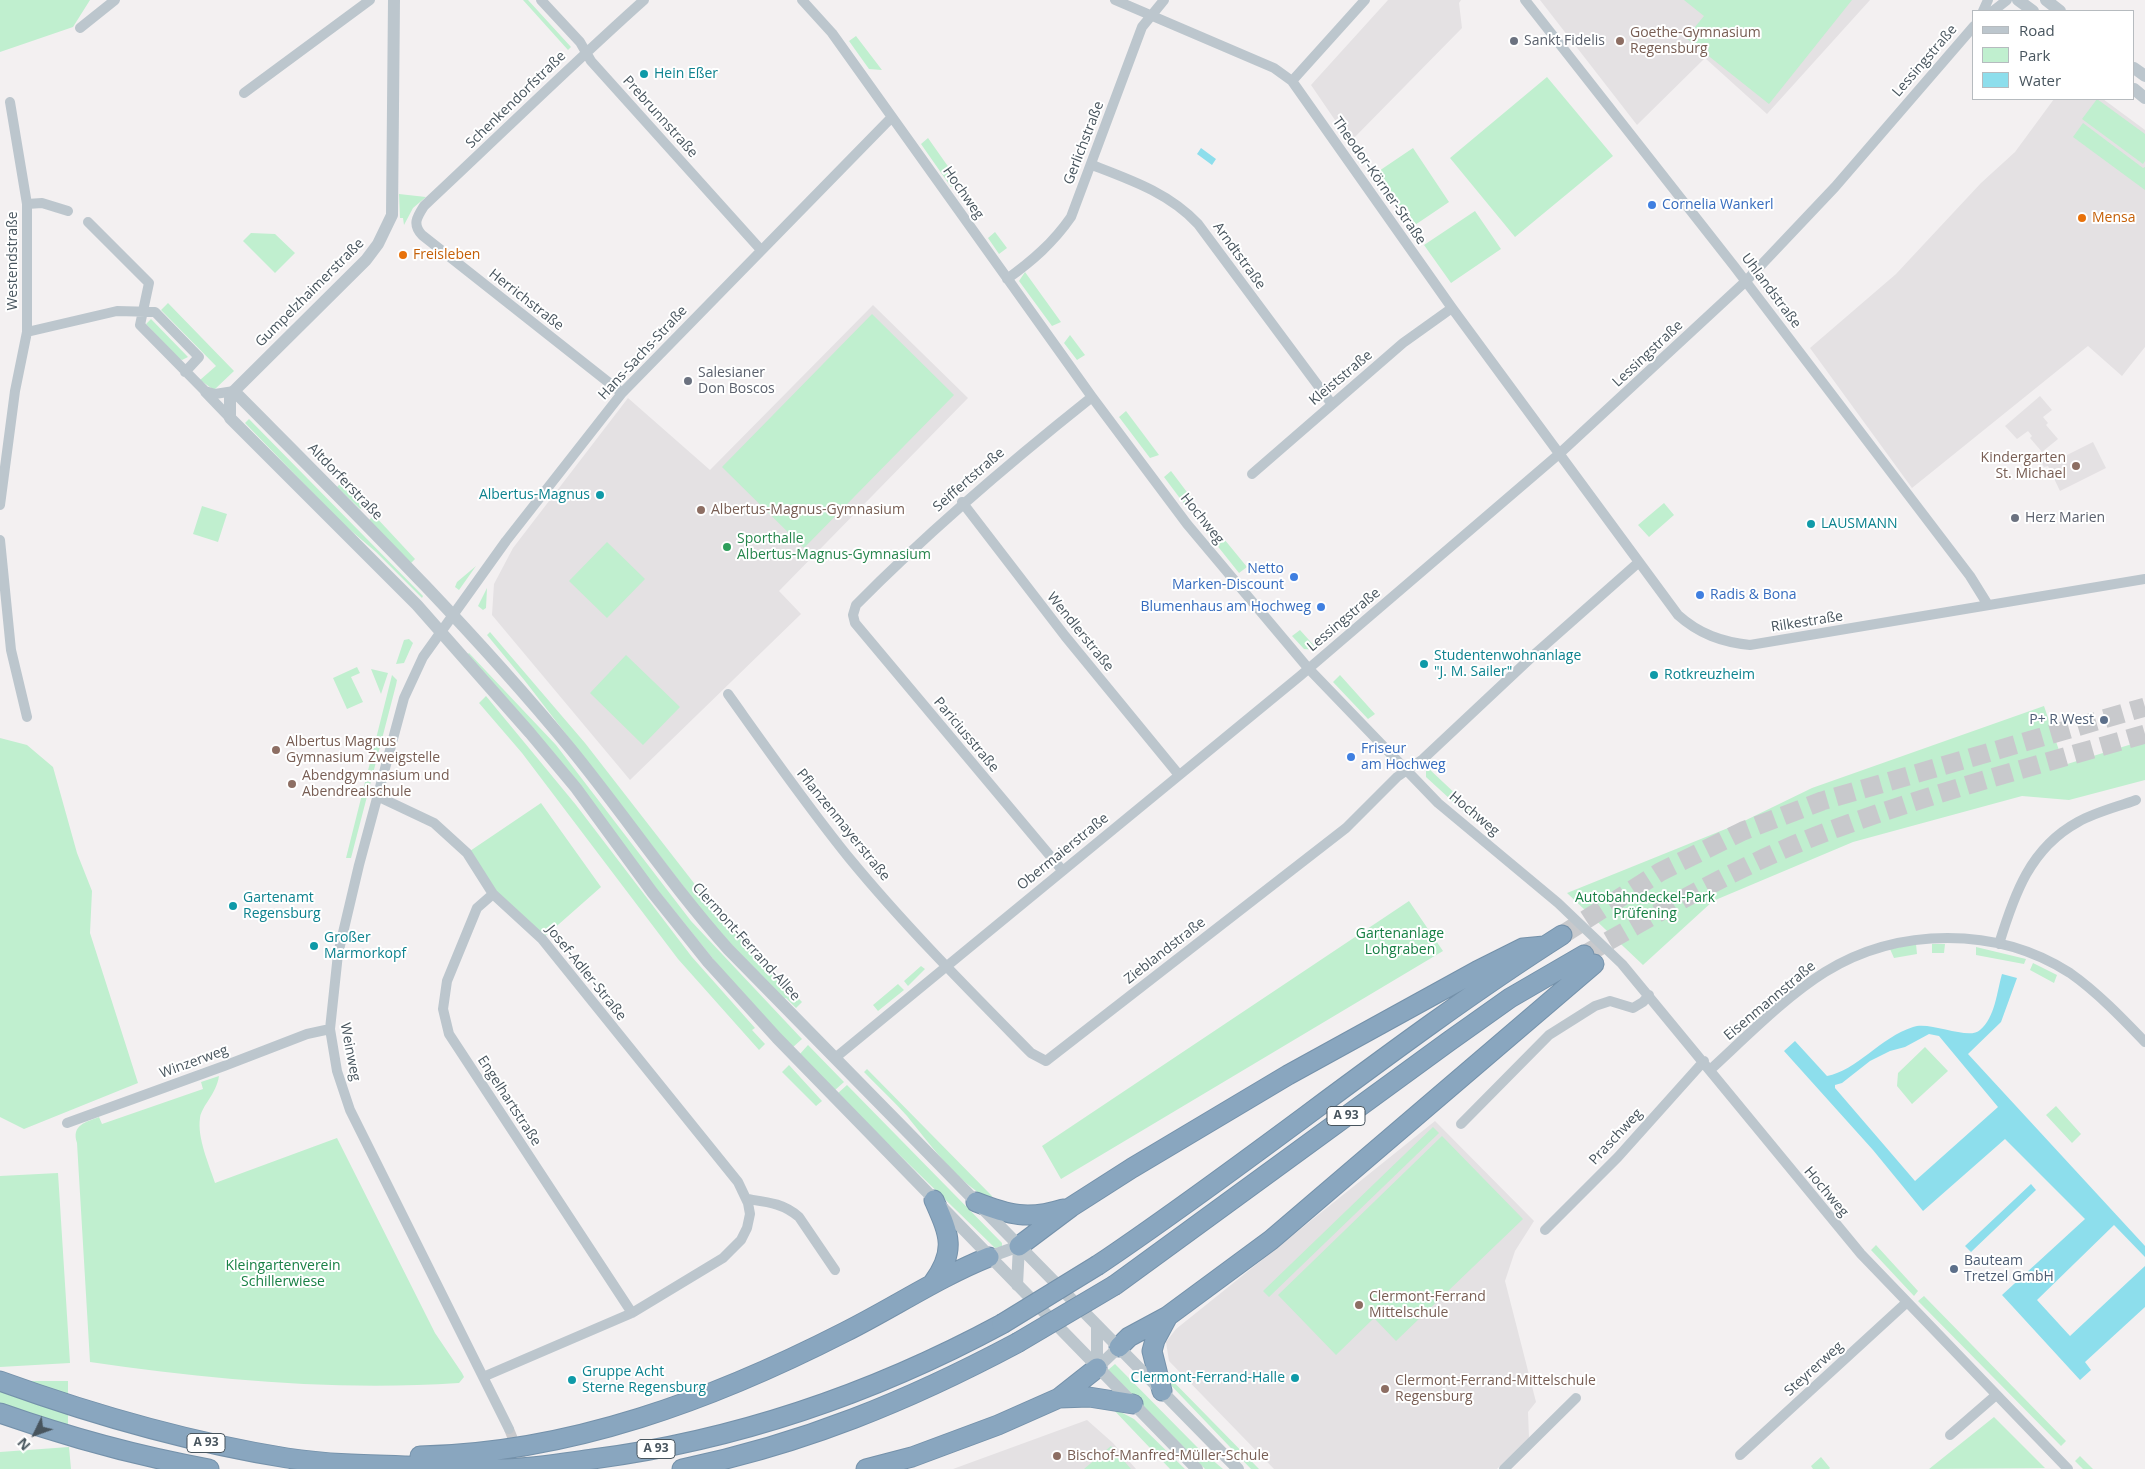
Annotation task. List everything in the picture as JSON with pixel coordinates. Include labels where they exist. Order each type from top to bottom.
[{"type":"highway","name":"A 93","points":[[0,1382],[124,1422],[186,1439],[289,1458],[351,1464],[506,1469],[629,1454],[766,1423],[869,1388],[958,1348],[1002,1324],[1098,1265],[1196,1198],[1390,1052],[1562,935]]},
{"type":"highway","points":[[1019,1246],[1072,1207],[1264,1090],[1398,1014],[1523,948],[1544,946]]},
{"type":"highway","name":"A 93","points":[[682,1469],[781,1444],[835,1427],[893,1404],[965,1371],[1017,1343],[1114,1285],[1510,998],[1589,959],[1271,1240],[1168,1316]]},
{"type":"highway","points":[[933,1284],[944,1268],[950,1245],[945,1226],[934,1200]]},
{"type":"highway","points":[[976,1202],[1016,1216],[1042,1216],[1072,1207]]},
{"type":"highway","points":[[289,1458],[433,1456],[467,1453],[540,1442],[606,1428],[694,1401],[744,1380],[845,1332],[933,1284],[989,1257]]},
{"type":"highway","points":[[1119,1347],[1129,1337],[1168,1316]]},
{"type":"highway","points":[[1162,1391],[1152,1352],[1155,1340],[1168,1316]]},
{"type":"highway","points":[[866,1469],[942,1446],[1059,1398],[1097,1368]]},
{"type":"highway","points":[[1059,1398],[1089,1397],[1133,1404]]},
{"type":"highway","name":"A 93","points":[[0,1413],[127,1453],[209,1469]]},
{"type":"street","points":[[94,17],[104,0]]},
{"type":"street","points":[[80,28],[115,0]]},
{"type":"street","points":[[244,93],[370,0]]},
{"type":"street","name":"Gumpelzhaimerstraße","points":[[234,391],[366,260],[388,228],[392,215],[394,0]]},
{"type":"street","name":"Prebrunnstraße","points":[[541,0],[580,42],[592,61],[761,250]]},
{"type":"street","name":"Schenkendorfstraße","points":[[416,227],[416,220],[424,206],[515,122],[586,52],[644,0]]},
{"type":"street","name":"Hochweg","points":[[802,0],[832,33],[1092,398],[1187,524],[1308,668],[1438,803],[1590,933],[1649,995],[1815,1201],[1906,1304],[2068,1469]]},
{"type":"street","name":"Theodor-Körner-Straße","points":[[1115,0],[1274,68],[1292,81],[1452,308],[1559,454]]},
{"type":"street","name":"Gerlichstraße","points":[[1007,279],[1043,251],[1058,236],[1071,217],[1142,27],[1164,0]]},
{"type":"street","points":[[1292,81],[1365,0]]},
{"type":"street","name":"Uhlandstraße","points":[[1525,0],[1746,281],[1970,576],[1988,605]]},
{"type":"street","points":[[1994,10],[2007,0]]},
{"type":"street","points":[[2018,0],[2032,10]]},
{"type":"street","points":[[2046,0],[2059,10]]},
{"type":"street","name":"Lessingstraße","points":[[1308,668],[1559,454],[1746,281],[1835,187],[1972,28]]},
{"type":"street","points":[[2135,90],[2145,98]]},
{"type":"street","name":"Westendstraße","points":[[0,505],[15,391],[27,332],[27,204],[10,102]]},
{"type":"street","name":"Hans-Sachs-Straße","points":[[442,632],[506,542],[622,392],[892,117]]},
{"type":"street","name":"Arndtstraße","points":[[1092,164],[1156,192],[1186,211],[1198,224],[1331,403]]},
{"type":"street","points":[[27,204],[42,203],[68,211]]},
{"type":"street","points":[[88,222],[149,284],[140,325],[442,632],[576,788],[652,892],[708,962],[777,1038],[1197,1469]]},
{"type":"street","name":"Herrichstraße","points":[[416,227],[430,241],[622,392]]},
{"type":"street","name":"Kleiststraße","points":[[1252,474],[1331,403],[1403,343],[1452,308]]},
{"type":"street","points":[[27,332],[117,311],[155,312],[199,357],[185,372]]},
{"type":"street","points":[[205,391],[215,394],[234,391]]},
{"type":"street","points":[[230,418],[230,398],[234,391]]},
{"type":"street","name":"Altdorferstraße","points":[[234,391],[455,616]]},
{"type":"street","name":"Seiffertstraße","points":[[853,615],[856,605],[862,598],[962,502],[1092,398]]},
{"type":"street","name":"Rilkestraße","points":[[1559,454],[1687,623],[1716,639],[1733,643],[1750,645],[1810,636],[2145,579]]},
{"type":"street","name":"Wendlerstraße","points":[[962,502],[1065,636],[1179,776]]},
{"type":"street","points":[[0,540],[10,650],[27,717]]},
{"type":"street","points":[[1407,772],[1639,562]]},
{"type":"street","name":"Pariciusstraße","points":[[853,615],[855,623],[1062,870]]},
{"type":"street","name":"Clermont-Ferrand-Allee","points":[[455,616],[571,749],[697,914],[728,949],[1238,1469]]},
{"type":"street","name":"Weinweg","points":[[442,632],[423,657],[404,698],[377,796],[338,954],[330,1029],[337,1071],[350,1110],[509,1429]]},
{"type":"street","name":"Obermaierstraße","points":[[835,1058],[1308,668]]},
{"type":"street","name":"Pflanzenmayerstraße","points":[[728,694],[802,798],[851,860],[945,966]]},
{"type":"street","name":"Zieblandstraße","points":[[945,966],[1031,1053],[1046,1062],[1346,828],[1397,777],[1407,772]]},
{"type":"street","name":"Josef-Adler-Straße","points":[[377,796],[434,823],[467,853],[493,894],[542,939],[738,1182],[747,1199],[750,1214],[747,1228],[741,1240],[732,1250],[677,1287],[632,1313],[483,1376]]},
{"type":"street","points":[[1999,944],[2013,901],[2023,878],[2045,847],[2080,821],[2136,800]]},
{"type":"street","name":"Engelhartstraße","points":[[493,894],[478,908],[447,981],[443,1009],[449,1034],[632,1313]]},
{"type":"street","name":"Eisenmannstraße","points":[[1710,1070],[1806,986],[1825,972],[1851,958],[1888,945],[1911,940],[1941,938],[1999,944],[2035,955],[2070,974],[2145,1042]]},
{"type":"street","points":[[1461,1124],[1549,1034],[1595,1006],[1610,1001],[1633,1008],[1649,995]]},
{"type":"street","name":"Winzerweg","points":[[67,1123],[307,1034],[330,1029]]},
{"type":"street","name":"Praschweg","points":[[1545,1230],[1618,1157],[1704,1061]]},
{"type":"street","points":[[747,1199],[780,1204],[791,1210],[799,1217],[835,1270]]},
{"type":"street","points":[[989,1257],[1019,1246],[1017,1285]]},
{"type":"street","name":"Steyrerweg","points":[[1740,1455],[1906,1304]]},
{"type":"street","points":[[1097,1325],[1097,1368]]},
{"type":"street","points":[[1097,1368],[1119,1347]]},
{"type":"street","points":[[1950,1435],[1995,1396]]},
{"type":"street","points":[[1504,1469],[1576,1398]]},
{"type":"shaded area","points":[[1388,0],[1461,0],[1459,3],[1462,28],[1350,142],[1311,85]]},
{"type":"shaded area","points":[[1540,0],[1870,0],[1767,114],[1705,58],[1637,125]]},
{"type":"shaded area","points":[[2053,100],[2104,100],[2145,130],[2145,347],[2122,376],[2088,346],[1912,488],[1810,348],[1896,274],[1981,183],[2015,152]]},
{"type":"shaded area","name":"Albertus-Magnus-Gymnasium","points":[[873,305],[968,398],[779,591],[801,614],[630,780],[492,615],[494,584],[513,548],[628,398],[710,470]]},
{"type":"shaded area","name":"Kindergarten St. Michael","points":[[2040,396],[2052,410],[2043,417],[2048,423],[2046,425],[2058,439],[2042,452],[2030,438],[2032,436],[2028,431],[2017,439],[2005,426]]},
{"type":"shaded area","name":"Kindergarten St. Michael","points":[[2093,442],[2106,468],[2060,491],[2048,466],[2044,467],[2039,459],[2053,452],[2057,460]]},
{"type":"shaded area","name":"Clermont-Ferrand Mittelschule","points":[[1435,1121],[1534,1221],[1515,1251],[1505,1281],[1536,1402],[1528,1412],[1529,1438],[1497,1469],[1274,1469],[1169,1361],[1166,1342],[1176,1329]]},
{"type":"shaded area","name":"Bischof-Manfred-Müller-Schule","points":[[1087,1420],[1113,1443],[1136,1469],[953,1469]]},
{"type":"green space","points":[[0,0],[90,0],[73,27],[0,52]]},
{"type":"green space","points":[[523,0],[528,0],[571,47],[568,50]]},
{"type":"green space","points":[[1684,0],[1852,0],[1769,104],[1686,38],[1704,16]]},
{"type":"green space","points":[[856,36],[882,70],[869,69],[849,41]]},
{"type":"green space","points":[[1547,77],[1613,156],[1515,237],[1450,158]]},
{"type":"green space","points":[[2096,100],[2098,100],[2145,134],[2145,161],[2143,164],[2082,119]]},
{"type":"green space","points":[[2083,123],[2143,168],[2145,167],[2145,190],[2073,137]]},
{"type":"green space","points":[[928,138],[959,182],[951,187],[921,144]]},
{"type":"green space","points":[[1413,148],[1449,202],[1412,227],[1376,173]]},
{"type":"green space","points":[[399,194],[426,197],[413,208],[404,225],[403,218],[400,218]]},
{"type":"green space","points":[[1475,211],[1501,249],[1451,283],[1424,245]]},
{"type":"green space","points":[[995,232],[1007,248],[999,254],[988,238]]},
{"type":"green space","points":[[251,233],[275,234],[295,253],[275,273],[243,241]]},
{"type":"green space","points":[[1025,272],[1061,322],[1052,326],[1019,281]]},
{"type":"green space","points":[[168,303],[234,371],[214,390],[200,380],[216,366],[161,310]]},
{"type":"green space","points":[[872,314],[954,395],[804,548],[722,467]]},
{"type":"green space","points":[[151,319],[188,357],[182,360],[178,358],[146,324]]},
{"type":"green space","points":[[1070,335],[1085,355],[1077,360],[1064,343]]},
{"type":"green space","points":[[1126,411],[1159,455],[1150,458],[1119,417]]},
{"type":"green space","points":[[249,419],[423,596],[422,598],[376,552],[342,523],[245,423]]},
{"type":"green space","points":[[1171,471],[1196,504],[1188,509],[1164,477]]},
{"type":"green space","points":[[341,483],[363,507],[360,509],[337,487]]},
{"type":"green space","points":[[1664,503],[1674,515],[1649,537],[1638,525]]},
{"type":"green space","points":[[202,506],[227,514],[218,542],[193,534]]},
{"type":"green space","points":[[374,515],[415,559],[410,564],[369,520]]},
{"type":"green space","points":[[1211,523],[1247,567],[1239,573],[1204,529]]},
{"type":"green space","points":[[607,542],[645,579],[607,618],[569,581]]},
{"type":"green space","points":[[476,566],[459,590],[455,587],[457,582]]},
{"type":"green space","points":[[487,588],[486,608],[483,610],[478,606]]},
{"type":"green space","points":[[1300,630],[1318,650],[1304,649],[1292,636]]},
{"type":"green space","points":[[490,632],[585,743],[718,914],[802,1002],[796,1008],[786,998],[784,999],[717,930],[525,681],[487,635]]},
{"type":"green space","points":[[409,639],[413,643],[404,663],[396,664],[404,640]]},
{"type":"green space","points":[[469,653],[556,745],[691,921],[802,1039],[792,1048],[730,980]]},
{"type":"green space","points":[[626,655],[680,707],[643,745],[590,693]]},
{"type":"green space","points":[[357,667],[360,673],[351,677],[363,702],[347,709],[333,678]]},
{"type":"green space","points":[[371,669],[388,673],[381,694]]},
{"type":"green space","points":[[392,675],[397,680],[396,685],[351,858],[346,858]]},
{"type":"green space","points":[[1340,675],[1375,714],[1368,719],[1333,682]]},
{"type":"green space","points":[[486,696],[576,805],[692,957],[755,1028],[752,1030],[765,1044],[759,1050],[678,959],[522,753],[479,703]]},
{"type":"green space","name":"Autobahndeckel-Park Prüfening","points":[[2044,706],[2064,765],[2145,740],[2145,780],[2069,800],[2022,796],[1853,842],[1713,901],[1643,965],[1567,893],[1738,824],[1812,788]]},
{"type":"green space","points":[[0,738],[27,745],[53,767],[77,853],[92,891],[90,933],[138,1083],[24,1129],[0,1117]]},
{"type":"green space","points":[[1426,766],[1479,816],[1475,822],[1426,777]]},
{"type":"green space","points":[[541,803],[601,887],[542,939],[493,894],[467,853]]},
{"type":"green space","name":"Gartenanlage Lohgraben","points":[[1409,901],[1443,951],[1061,1179],[1042,1146]]},
{"type":"green space","points":[[1916,944],[1917,954],[1894,958],[1890,949]]},
{"type":"green space","points":[[1932,944],[1945,944],[1944,953],[1932,953]]},
{"type":"green space","points":[[1976,947],[2026,959],[2024,964],[1976,955]]},
{"type":"green space","points":[[2033,963],[2057,975],[2054,983],[2030,970]]},
{"type":"green space","points":[[921,966],[925,969],[908,986],[904,981]]},
{"type":"green space","points":[[898,984],[904,990],[878,1011],[873,1005]]},
{"type":"green space","points":[[808,1045],[844,1082],[834,1091],[799,1055]]},
{"type":"green space","points":[[1925,1047],[1948,1071],[1912,1104],[1897,1086],[1898,1073]]},
{"type":"green space","points":[[789,1065],[822,1101],[816,1106],[782,1072]]},
{"type":"green space","points":[[867,1069],[991,1195],[999,1206],[971,1187],[948,1166],[902,1110],[864,1072]]},
{"type":"green space","name":"Kleingartenverein Schillerwiese","points":[[219,1076],[215,1089],[200,1118],[200,1134],[215,1183],[337,1138],[435,1333],[464,1377],[459,1383],[367,1386],[320,1385],[228,1379],[90,1362],[76,1132],[81,1125],[99,1117],[102,1124],[203,1089],[201,1082]]},
{"type":"green space","points":[[847,1085],[1002,1243],[1002,1247],[995,1248],[837,1094]]},
{"type":"green space","points":[[2056,1106],[2081,1134],[2072,1143],[2046,1115]]},
{"type":"green space","points":[[1433,1127],[1439,1133],[1269,1297],[1263,1291]]},
{"type":"green space","points":[[1442,1136],[1523,1219],[1396,1341],[1374,1318],[1336,1355],[1278,1295]]},
{"type":"green space","points":[[58,1173],[70,1363],[0,1367],[0,1176]]},
{"type":"green space","points":[[1876,1245],[1918,1291],[1914,1296],[1871,1250]]},
{"type":"green space","points":[[1924,1296],[2066,1441],[2061,1446],[1918,1301]]},
{"type":"green space","points":[[1115,1364],[1197,1447],[1223,1469],[1205,1469],[1108,1370]]},
{"type":"green space","points":[[1160,1368],[1259,1469],[1251,1469],[1164,1378]]},
{"type":"green space","points":[[0,1381],[68,1381],[68,1424],[0,1423]]},
{"type":"green space","points":[[1111,1407],[1134,1419],[1185,1469],[1170,1469]]},
{"type":"green space","points":[[1994,1417],[2045,1468],[1929,1469]]},
{"type":"green space","points":[[1111,1446],[1131,1469],[1084,1469]]},
{"type":"green space","points":[[69,1447],[71,1469],[0,1469],[0,1452]]},
{"type":"green space","points":[[2080,1456],[2093,1469],[2083,1469],[2075,1461]]},
{"type":"green space","points":[[1821,1457],[1830,1468],[1813,1469],[1811,1466]]},
{"type":"water","points":[[1201,148],[1216,159],[1212,165],[1197,154]]},
{"type":"water","points":[[2002,974],[2017,978],[2001,1022],[1968,1054],[2145,1246],[2145,1257],[2114,1225],[2037,1300],[2070,1336],[2145,1266],[2145,1307],[2085,1362],[2091,1370],[2080,1380],[2002,1295],[2085,1219],[2005,1139],[1923,1211],[1873,1150],[1784,1051],[1795,1041],[1827,1076],[1848,1068],[1890,1038],[1913,1027],[1930,1026],[1975,1033],[1989,1019],[1995,1004]],"holes":[[[1929,1034],[1939,1036],[1998,1107],[1915,1181],[1835,1088],[1835,1085],[1842,1083],[1870,1061],[1890,1051],[1905,1047]]]},
{"type":"water","points":[[2031,1184],[2036,1190],[1971,1252],[1965,1246]]},
{"type":"tunnel","points":[[1562,935],[1660,872],[1743,831],[1822,801],[2145,707]]},
{"type":"tunnel","points":[[1584,955],[1708,886],[1804,841],[1913,802],[2145,734]]},
{"type":"tunnel","points":[[509,1429],[525,1469]]},
{"type":"place","name":"Sankt Fidelis","points":[[1514,41]]},
{"type":"place","name":"Goethe-Gymnasium Regensburg","points":[[1620,41]]},
{"type":"place","name":"Hein Eßer","points":[[644,74]]},
{"type":"place","name":"Cornelia Wankerl","points":[[1652,205]]},
{"type":"place","name":"Mensa","points":[[2082,218]]},
{"type":"place","name":"Freisleben","points":[[403,255]]},
{"type":"place","name":"Salesianer Don Boscos","points":[[688,381]]},
{"type":"place","name":"Kindergarten St. Michael","points":[[2076,466]]},
{"type":"place","name":"Albertus-Magnus","points":[[600,495]]},
{"type":"place","name":"Albertus-Magnus-Gymnasium","points":[[701,510]]},
{"type":"place","name":"Herz Marien","points":[[2015,518]]},
{"type":"place","name":"LAUSMANN","points":[[1811,524]]},
{"type":"place","name":"Sporthalle Albertus-Magnus-Gymnasium","points":[[727,547]]},
{"type":"place","name":"Netto Marken-Discount","points":[[1294,577]]},
{"type":"place","name":"Radis & Bona","points":[[1700,595]]},
{"type":"place","name":"Blumenhaus am Hochweg","points":[[1321,607]]},
{"type":"place","name":"Studentenwohnanlage \"J. M. Sailer\"","points":[[1424,664]]},
{"type":"place","name":"Rotkreuzheim","points":[[1654,675]]},
{"type":"place","name":"P+ R West","points":[[2104,720]]},
{"type":"place","name":"Albertus Magnus Gymnasium Zweigstelle","points":[[276,750]]},
{"type":"place","name":"Friseur am Hochweg","points":[[1351,757]]},
{"type":"place","name":"Abendgymnasium und Abendrealschule","points":[[292,784]]},
{"type":"place","name":"Gartenamt Regensburg","points":[[233,906]]},
{"type":"place","name":"Großer Marmorkopf","points":[[314,946]]},
{"type":"place","name":"Bauteam Tretzel GmbH","points":[[1954,1269]]},
{"type":"place","name":"Clermont-Ferrand Mittelschule","points":[[1359,1305]]},
{"type":"place","name":"Clermont-Ferrand-Halle","points":[[1295,1378]]},
{"type":"place","name":"Gruppe Acht Sterne Regensburg","points":[[572,1380]]},
{"type":"place","name":"Clermont-Ferrand-Mittelschule Regensburg","points":[[1385,1389]]},
{"type":"place","name":"Bischof-Manfred-Müller-Schule","points":[[1057,1456]]}]
